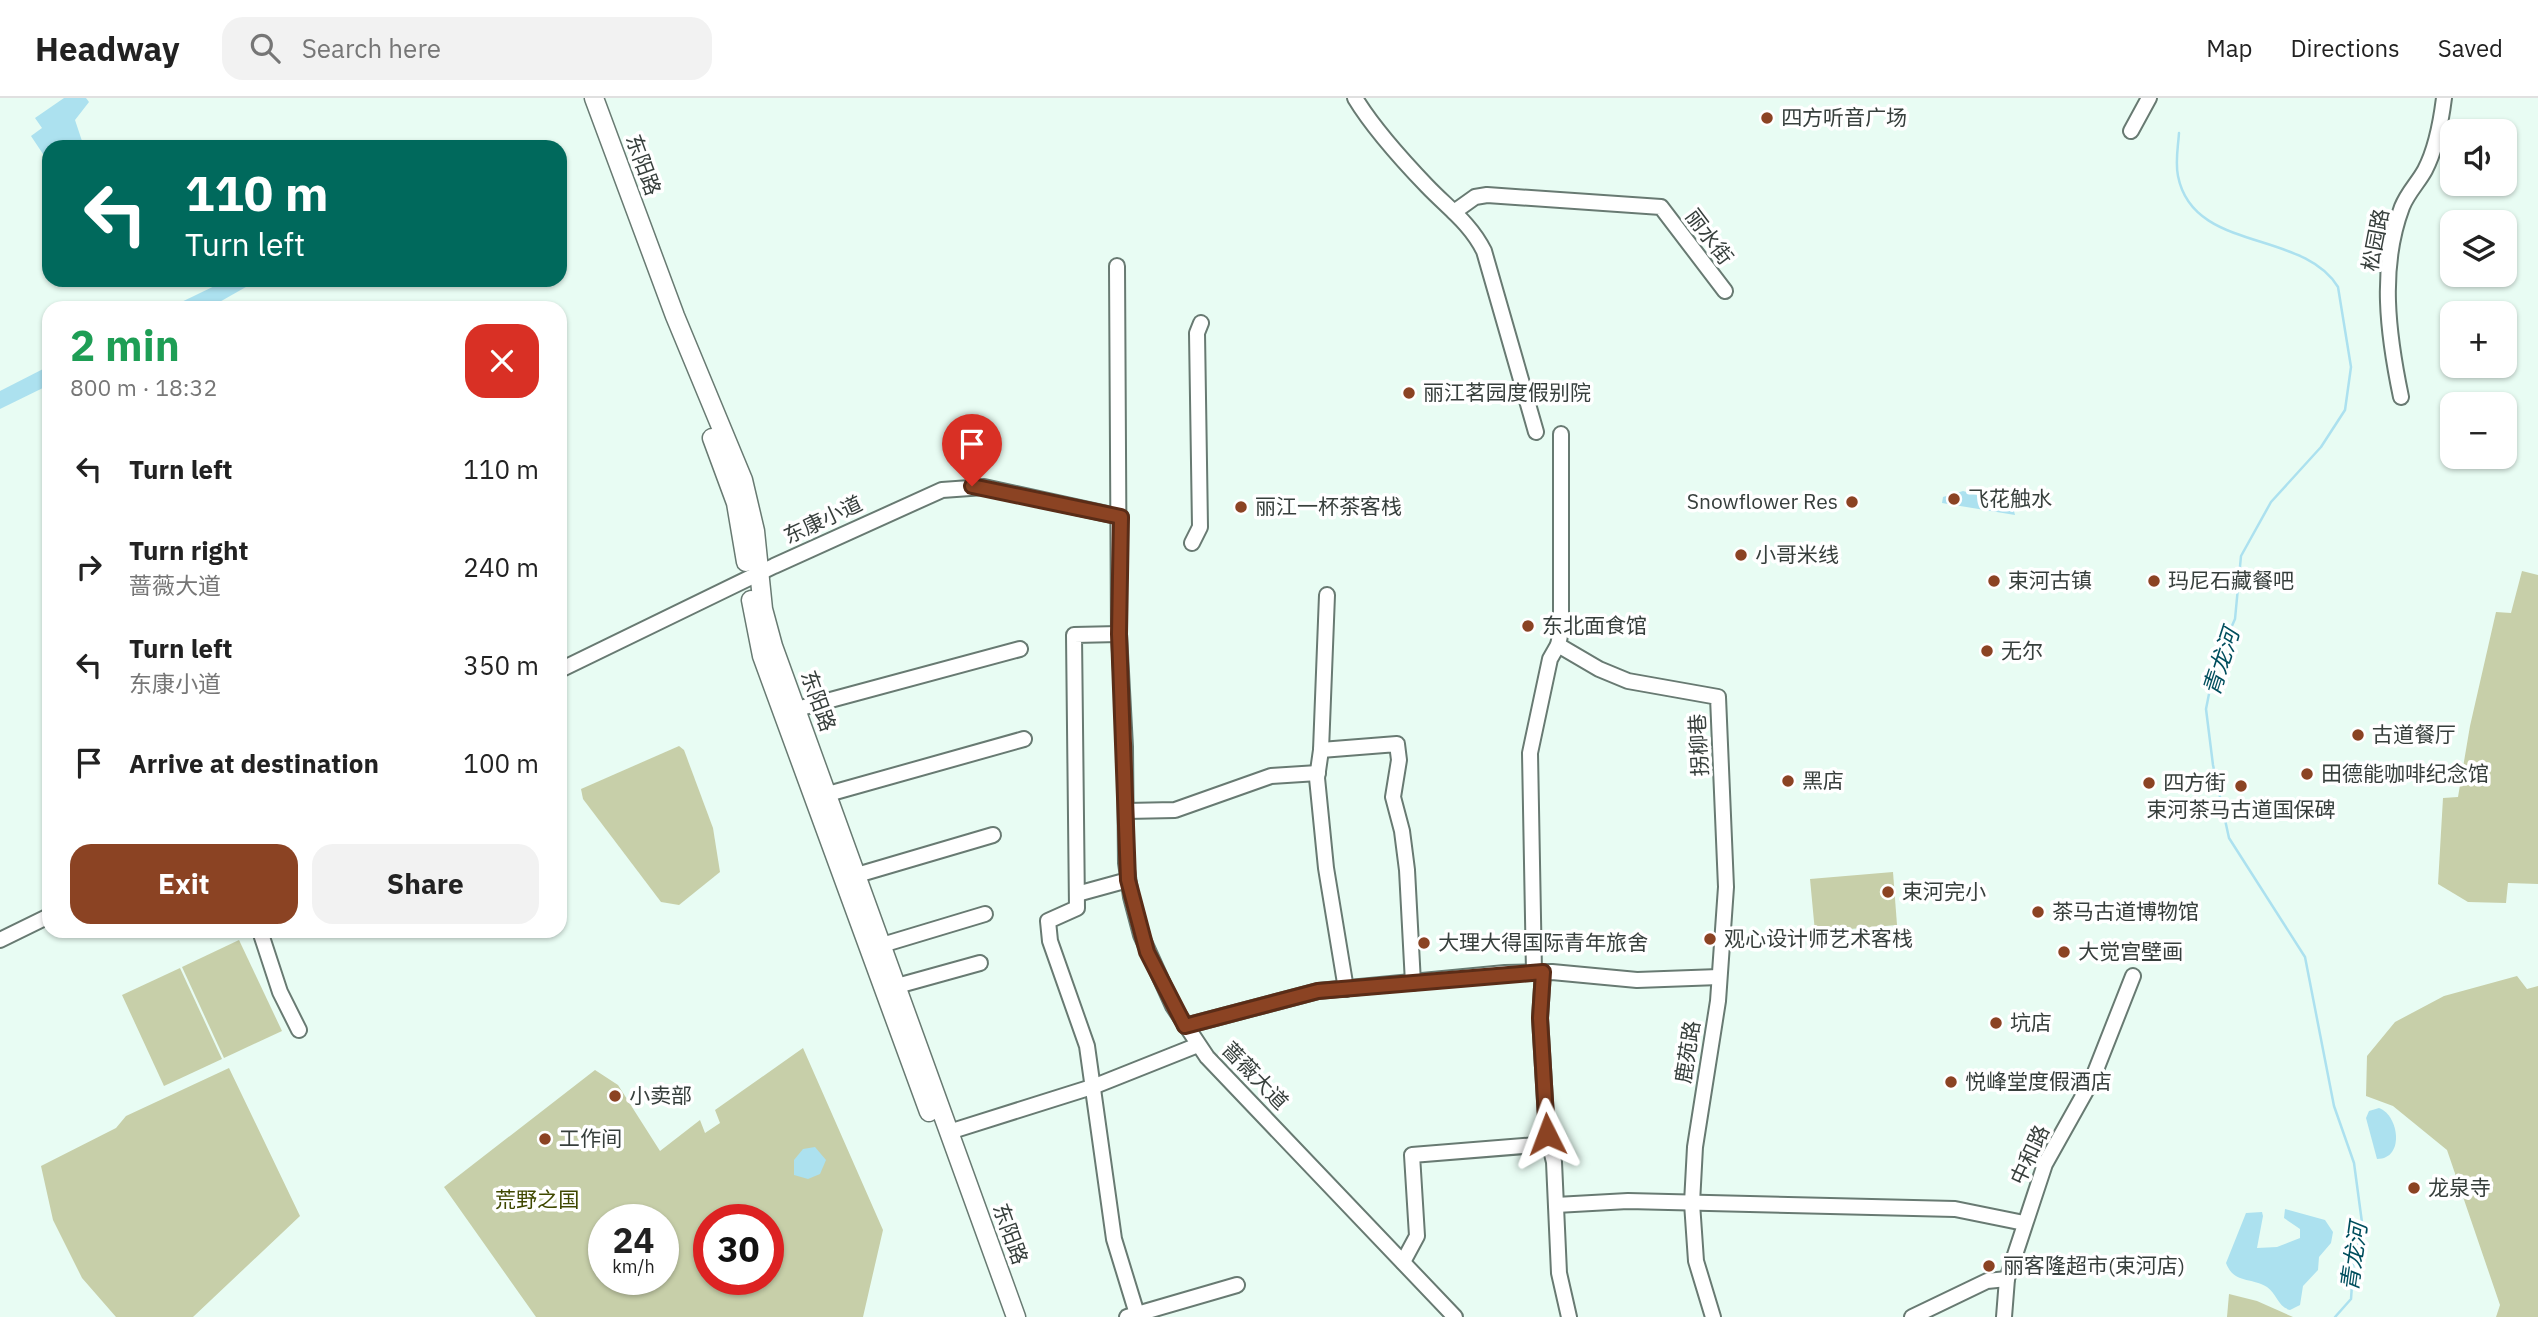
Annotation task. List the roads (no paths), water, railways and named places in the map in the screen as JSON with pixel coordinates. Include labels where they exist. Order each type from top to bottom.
[{"type":"main road","name":"东阳路","points":[[582,98],[730,484],[767,628],[1016,1317]]},
{"type":"main road","name":"东阳路","points":[[594,98],[680,329],[743,480],[755,531],[753,622],[762,656],[1004,1317]]},
{"type":"street","points":[[1355,98],[1366,116],[1425,185],[1475,233],[1484,251],[1536,432]]},
{"type":"street","points":[[2131,131],[2149,98]]},
{"type":"street","name":"松园路","points":[[2401,397],[2390,344],[2388,296],[2392,250],[2403,204],[2430,158],[2444,98]]},
{"type":"street","name":"丽水街","points":[[1454,212],[1475,197],[1488,195],[1661,207],[1725,291]]},
{"type":"street","name":"蔷薇大道","points":[[1117,266],[1121,517],[1119,634],[1128,880],[1147,952],[1185,1026],[1198,1045],[1455,1317]]},
{"type":"street","points":[[1192,543],[1200,527],[1197,333],[1201,323]]},
{"type":"street","points":[[1561,434],[1563,584],[1558,645],[1550,659],[1530,753],[1540,1018],[1549,1144],[1554,1162],[1559,1273],[1569,1317]]},
{"type":"street","name":"东康小道","points":[[567,667],[915,500],[951,488],[984,487],[1121,517]]},
{"type":"street","points":[[1327,596],[1318,773],[1326,869],[1346,989]]},
{"type":"street","points":[[1119,634],[1074,635],[1077,908],[1048,921],[1050,941],[1087,1046],[1095,1086],[1114,1239],[1132,1316],[1237,1285]]},
{"type":"street","name":"拐柳巷","points":[[1558,645],[1628,681],[1718,697],[1723,791]]},
{"type":"street","points":[[797,709],[1020,649]]},
{"type":"street","points":[[828,794],[1024,739]]},
{"type":"street","points":[[1321,750],[1396,744],[1399,760],[1393,797],[1402,831],[1407,870],[1413,983]]},
{"type":"street","points":[[1126,811],[1175,810],[1271,776],[1318,773]]},
{"type":"street","name":"鹿苑路","points":[[1713,1317],[1696,1261],[1692,1203],[1695,1147],[1719,977],[1726,887],[1723,791]]},
{"type":"street","points":[[857,875],[993,835]]},
{"type":"street","points":[[1077,894],[1128,880]]},
{"type":"street","points":[[882,945],[985,914]]},
{"type":"street","points":[[0,940],[42,919]]},
{"type":"street","points":[[262,938],[281,992],[299,1030]]},
{"type":"street","points":[[897,986],[980,963]]},
{"type":"street","points":[[1185,1026],[1318,991],[1539,972],[1637,980],[1719,977]]},
{"type":"street","name":"中和路","points":[[2004,1317],[2007,1279],[2045,1164],[2089,1087],[2133,976]]},
{"type":"street","points":[[949,1132],[1095,1086],[1198,1045]]},
{"type":"street","points":[[1403,1262],[1417,1236],[1412,1155],[1549,1144]]},
{"type":"street","points":[[1556,1205],[1628,1201],[1955,1209],[2024,1223]]},
{"type":"street","points":[[1912,1317],[1944,1304],[1987,1281],[2007,1279]]},
{"type":"street","points":[[1930,1317],[1944,1304]]},
{"type":"water","points":[[64,98],[86,98],[89,102],[75,120],[82,140],[42,140],[42,152],[31,136],[42,128],[35,118]]},
{"type":"water","points":[[212,287],[246,287],[221,301],[184,301]]},
{"type":"water","points":[[42,370],[42,388],[0,409],[0,391]]},
{"type":"water","points":[[1963,491],[2007,503],[2013,507],[2015,515],[1942,503],[1943,497]]},
{"type":"water","points":[[2379,1108],[2391,1119],[2396,1136],[2392,1152],[2377,1159],[2366,1118],[2369,1111]]},
{"type":"water","points":[[815,1147],[826,1160],[820,1174],[808,1179],[794,1175],[794,1160],[803,1149]]},
{"type":"water","points":[[2285,1209],[2325,1220],[2333,1232],[2331,1243],[2319,1257],[2318,1270],[2303,1286],[2300,1305],[2290,1310],[2283,1306],[2267,1287],[2238,1277],[2229,1270],[2226,1263],[2246,1213],[2262,1212],[2257,1248],[2277,1247],[2300,1238],[2300,1229],[2284,1218]]},
{"type":"waterway","name":"青龙河","points":[[2179,133],[2178,176],[2188,200],[2204,218],[2226,230],[2300,256],[2322,269],[2338,287],[2351,367],[2345,410],[2321,447],[2271,502],[2241,556],[2235,619],[2215,664],[2206,709],[2213,765],[2229,838],[2305,957],[2334,1106],[2354,1163],[2363,1230],[2354,1257],[2351,1299],[2335,1317]]},
{"type":"place","name":"四方听音广场","points":[[1767,118]]},
{"type":"place","name":"丽江茗园度假别院","points":[[1409,393]]},
{"type":"place","name":"飞花触水","points":[[1954,499]]},
{"type":"place","name":"Snowflower Res","points":[[1852,502]]},
{"type":"place","name":"丽江一杯茶客栈","points":[[1241,507]]},
{"type":"place","name":"小哥米线","points":[[1741,555]]},
{"type":"place","name":"束河古镇","points":[[1994,581]]},
{"type":"place","name":"玛尼石藏餐吧","points":[[2154,581]]},
{"type":"place","name":"东北面食馆","points":[[1528,626]]},
{"type":"place","name":"无尔","points":[[1987,651]]},
{"type":"place","name":"古道餐厅","points":[[2358,735]]},
{"type":"place","name":"田德能咖啡纪念馆","points":[[2307,774]]},
{"type":"place","name":"黑店","points":[[1788,781]]},
{"type":"place","name":"四方街","points":[[2149,783]]},
{"type":"place","name":"束河茶马古道国保碑","points":[[2241,786]]},
{"type":"place","name":"束河完小","points":[[1888,892]]},
{"type":"place","name":"茶马古道博物馆","points":[[2038,912]]},
{"type":"place","name":"观心设计师艺术客栈","points":[[1710,939]]},
{"type":"place","name":"大理大得国际青年旅舍","points":[[1424,943]]},
{"type":"place","name":"大觉宫壁画","points":[[2064,952]]},
{"type":"place","name":"坑店","points":[[1996,1023]]},
{"type":"place","name":"悦峰堂度假酒店","points":[[1951,1082]]},
{"type":"place","name":"小卖部","points":[[615,1096]]},
{"type":"place","name":"工作间","points":[[545,1139]]},
{"type":"place","name":"龙泉寺","points":[[2414,1188]]},
{"type":"place","name":"丽客隆超市(束河店)","points":[[1989,1266]]},
{"type":"park label","name":"荒野之国","points":[[537,1200]]}]
